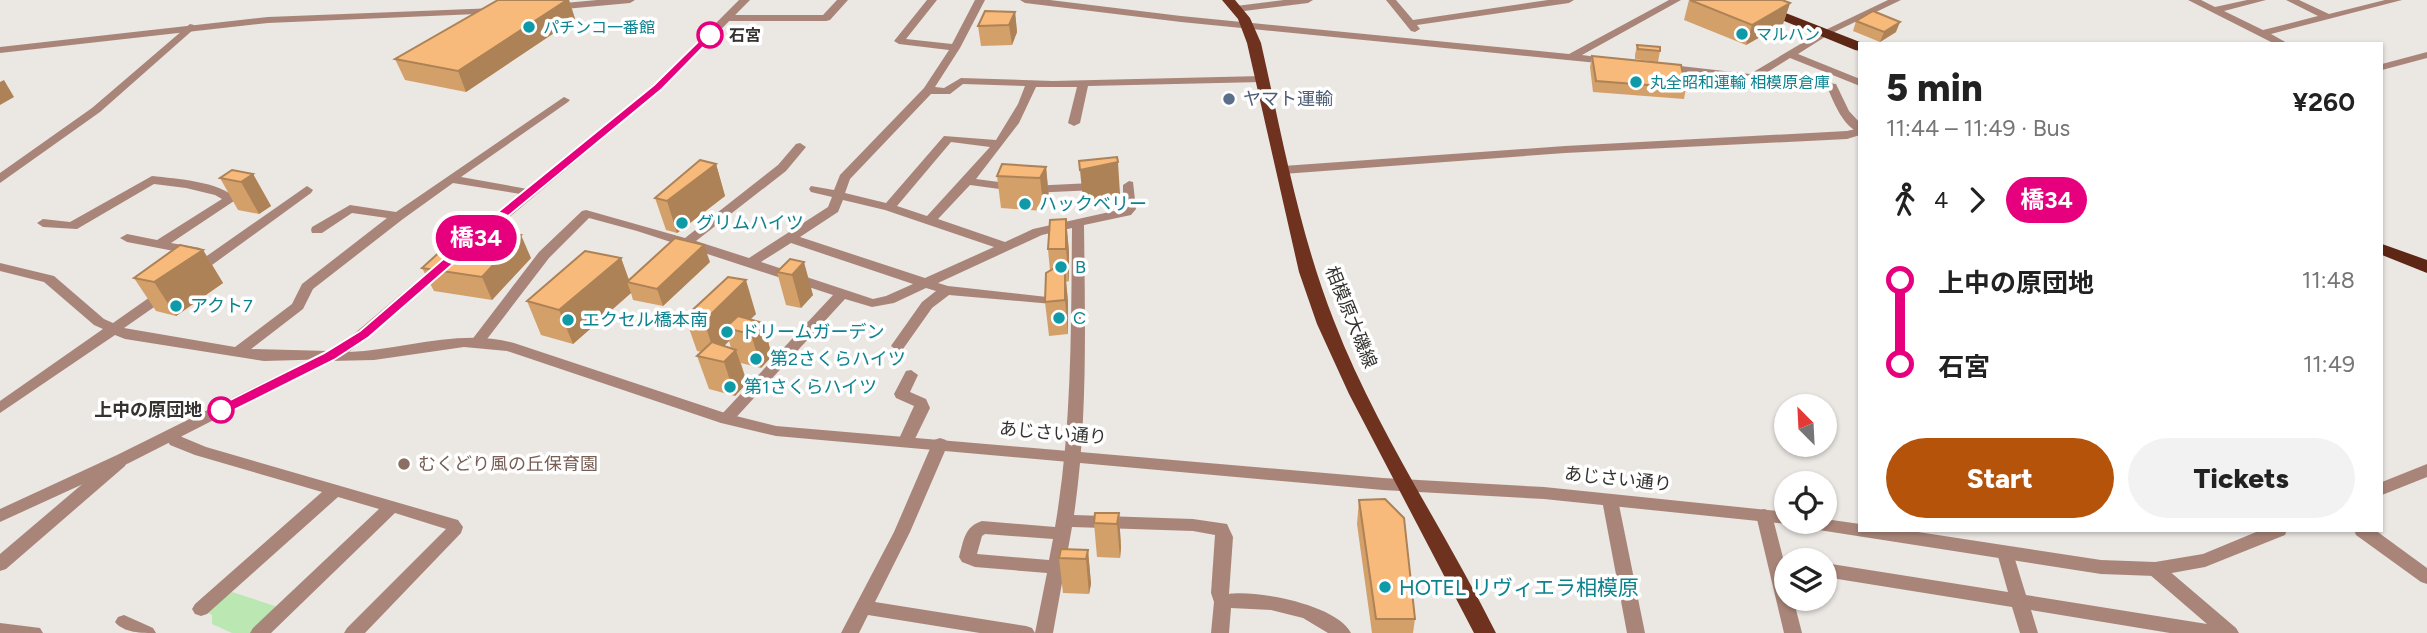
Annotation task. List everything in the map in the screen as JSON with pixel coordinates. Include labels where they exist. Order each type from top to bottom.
[{"type":"highway","points":[[1740,0],[1864,42]]},
{"type":"highway","points":[[1756,0],[1858,46]]},
{"type":"highway","points":[[2383,242],[2427,259]]},
{"type":"highway","points":[[2383,250],[2427,267]]},
{"type":"main road","name":"相模原大磯線","points":[[1232,4],[1247,25],[1307,272],[1325,324],[1405,485],[1485,633]]},
{"type":"street","points":[[542,8],[630,0]]},
{"type":"street","points":[[0,516],[123,459],[348,346],[658,87],[745,0]]},
{"type":"street","points":[[727,18],[827,18],[843,0]]},
{"type":"street","points":[[932,0],[899,41],[955,47]]},
{"type":"street","points":[[751,263],[834,209],[844,178],[928,90],[980,0]]},
{"type":"street","points":[[1025,0],[1623,62]]},
{"type":"street","points":[[1232,4],[1308,0]]},
{"type":"street","points":[[1391,0],[1425,42]]},
{"type":"street","points":[[1410,23],[1569,0]]},
{"type":"street","points":[[1571,57],[1676,0]]},
{"type":"street","points":[[1754,76],[1830,32],[1896,0]]},
{"type":"street","points":[[2193,0],[2280,42]]},
{"type":"street","points":[[2214,10],[2261,0]]},
{"type":"street","points":[[2291,0],[2328,17]]},
{"type":"street","points":[[2262,33],[2390,1]]},
{"type":"street","points":[[386,14],[395,6]]},
{"type":"street","points":[[0,50],[190,27],[386,14],[504,10]]},
{"type":"street","points":[[0,179],[96,110],[190,27]]},
{"type":"street","points":[[1790,54],[1858,82]]},
{"type":"street","points":[[2383,66],[2427,55]]},
{"type":"street","points":[[1649,65],[1832,86],[1844,112],[1858,129]]},
{"type":"street","points":[[928,90],[946,92],[961,80],[1083,84],[1262,79]]},
{"type":"street","points":[[930,220],[969,181],[998,144],[1022,108],[1032,84]]},
{"type":"street","points":[[1074,123],[1083,84]]},
{"type":"street","points":[[239,351],[298,306],[307,287],[398,216],[564,100]]},
{"type":"street","points":[[1283,170],[1585,148],[1847,135],[1858,132]]},
{"type":"street","points":[[890,207],[948,138],[998,144]]},
{"type":"street","points":[[686,243],[782,168],[800,147]]},
{"type":"street","points":[[449,178],[529,193]]},
{"type":"street","points":[[43,223],[72,226],[152,180],[186,184],[219,192],[231,199],[160,244]]},
{"type":"street","points":[[969,181],[999,187],[1055,190],[1092,187]]},
{"type":"street","points":[[479,340],[544,255],[583,215],[588,214],[642,229],[842,294],[878,303],[1045,230],[1127,212],[1130,209],[1129,185]]},
{"type":"street","points":[[815,189],[890,207],[1004,246]]},
{"type":"street","points":[[0,408],[307,190]]},
{"type":"street","points":[[317,230],[347,209],[398,216]]},
{"type":"street","points":[[1053,633],[1043,633],[1065,527],[1078,388],[1078,223]]},
{"type":"street","points":[[127,238],[216,255]]},
{"type":"street","points":[[789,238],[946,290],[1046,301]]},
{"type":"street","points":[[0,267],[49,279],[99,322],[113,330]]},
{"type":"street","points":[[898,346],[927,305],[946,290]]},
{"type":"street","points":[[726,419],[842,294]]},
{"type":"street","name":"あじさい通り","points":[[113,330],[141,338],[264,356],[355,358],[479,340],[509,346],[726,419],[776,431],[1610,500],[1774,516]]},
{"type":"street","points":[[906,441],[922,408],[921,404],[901,394],[911,375]]},
{"type":"street","points":[[172,435],[176,441],[201,450],[453,524],[453,533],[353,633]]},
{"type":"street","points":[[850,633],[902,532],[940,444]]},
{"type":"street","points":[[0,564],[123,459]]},
{"type":"street","points":[[2383,489],[2427,470]]},
{"type":"street","points":[[201,609],[335,490]]},
{"type":"street","points":[[1610,500],[1636,633]]},
{"type":"street","points":[[259,633],[392,506]]},
{"type":"street","points":[[1765,515],[1777,548]]},
{"type":"street","points":[[1057,568],[975,561],[968,557],[974,532],[982,527],[1193,525],[1221,529],[1225,537],[1220,633]]},
{"type":"street","points":[[1837,527],[1858,530]]},
{"type":"street","points":[[1874,532],[2101,567],[2155,569],[2205,560],[2274,532]]},
{"type":"street","points":[[2365,532],[2427,577]]},
{"type":"street","points":[[2006,553],[2029,633]]},
{"type":"street","points":[[2155,569],[2230,633]]},
{"type":"street","points":[[1837,572],[2216,633]]},
{"type":"street","points":[[1223,602],[1236,600],[1280,605],[1318,617],[1342,633]]},
{"type":"street","points":[[864,607],[1017,633]]},
{"type":"street","points":[[1790,611],[1794,633]]},
{"type":"street","points":[[124,622],[146,633]]},
{"type":"street","points":[[0,630],[34,633]]},
{"type":"green space","points":[[232,592],[278,607],[257,633],[232,633],[212,624],[212,615],[201,609]]},
{"type":"building","points":[[498,0],[567,0],[458,71],[395,59]]},
{"type":"building","points":[[1690,0],[1782,0],[1790,3],[1752,25]]},
{"type":"building","points":[[985,11],[1015,12],[1009,25],[978,26]]},
{"type":"building","points":[[1873,11],[1900,22],[1884,32],[1856,21]]},
{"type":"building","points":[[1637,45],[1660,47],[1660,51],[1638,49]]},
{"type":"building","points":[[1592,56],[1681,65],[1686,88],[1596,81]]},
{"type":"building","points":[[1117,157],[1118,162],[1080,170],[1079,161]]},
{"type":"building","points":[[700,160],[716,164],[667,201],[655,198]]},
{"type":"building","points":[[1002,164],[1046,167],[1040,178],[997,176]]},
{"type":"building","points":[[232,170],[253,174],[241,182],[220,178]]},
{"type":"building","points":[[1066,219],[1066,249],[1048,249],[1050,220]]},
{"type":"building","points":[[466,228],[521,235],[482,277],[422,268]]},
{"type":"building","points":[[675,238],[704,245],[657,289],[627,282]]},
{"type":"building","points":[[180,245],[203,250],[154,282],[134,278]]},
{"type":"building","points":[[585,251],[621,258],[559,310],[527,301]]},
{"type":"building","points":[[790,259],[804,262],[792,275],[777,272]]},
{"type":"building","points":[[1053,269],[1065,269],[1065,300],[1045,302],[1046,273]]},
{"type":"building","points":[[728,277],[746,280],[704,321],[685,317]]},
{"type":"building","points":[[738,316],[763,323],[751,334],[725,328]]},
{"type":"building","points":[[712,342],[736,350],[724,362],[697,356]]},
{"type":"building","name":"HOTEL リヴィエラ相模原","points":[[1385,499],[1404,518],[1415,619],[1376,619],[1359,500]]},
{"type":"building","points":[[1095,513],[1119,513],[1117,524],[1094,523]]},
{"type":"building","points":[[1061,549],[1088,550],[1086,559],[1059,558]]},
{"type":"bus line","name":"橋34","points":[[221,410],[348,346],[365,334],[497,219],[658,87],[710,35]]},
{"type":"place","name":"パチンコ一番館","points":[[529,27]]},
{"type":"place","name":"マルハン","points":[[1742,34]]},
{"type":"place","name":"石宮","points":[[710,35]]},
{"type":"place","name":"丸全昭和運輸 相模原倉庫","points":[[1636,82]]},
{"type":"place","name":"ヤマト運輸","points":[[1229,99]]},
{"type":"place","name":"ハックベリー","points":[[1025,204]]},
{"type":"place","name":"グリムハイツ","points":[[682,223]]},
{"type":"place","name":"B","points":[[1061,267]]},
{"type":"place","name":"アクト7","points":[[176,306]]},
{"type":"place","name":"C","points":[[1059,318]]},
{"type":"place","name":"エクセル橋本南","points":[[568,320]]},
{"type":"place","name":"ドリームガーデン","points":[[727,332]]},
{"type":"place","name":"第2さくらハイツ","points":[[756,359]]},
{"type":"place","name":"第1さくらハイツ","points":[[730,387]]},
{"type":"place","name":"上中の原団地","points":[[221,410]]},
{"type":"place","name":"むくどり風の丘保育園","points":[[404,464]]},
{"type":"place","name":"HOTEL リヴィエラ相模原","points":[[1385,587]]}]
